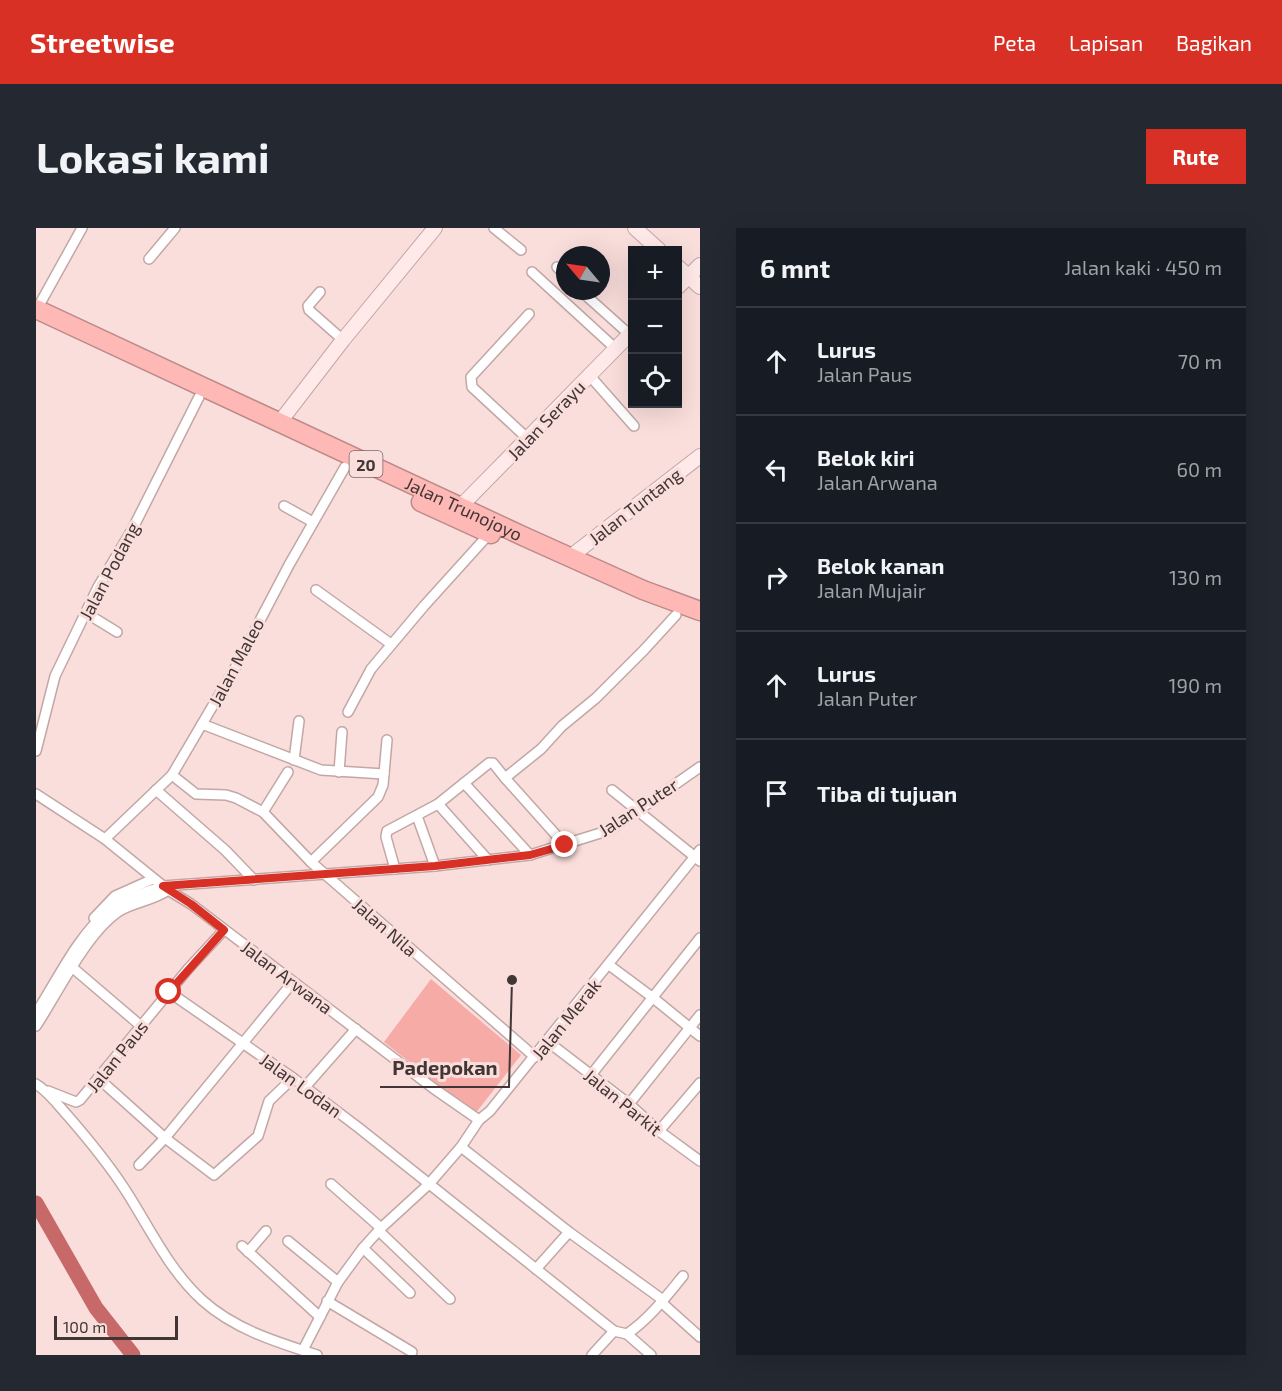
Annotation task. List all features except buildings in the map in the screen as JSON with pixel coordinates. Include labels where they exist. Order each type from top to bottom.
[{"type":"highway","name":"Jalan Trunojoyo","points":[[36,309],[460,507],[575,572],[676,615],[700,622]]},
{"type":"highway","name":"Jalan Trunojoyo","points":[[36,321],[490,533],[510,536],[570,557],[643,590],[700,611]]},
{"type":"street","points":[[36,309],[82,228]]},
{"type":"street","points":[[149,259],[175,228]]},
{"type":"street","points":[[279,423],[343,340],[435,228]]},
{"type":"street","points":[[494,228],[521,250]]},
{"type":"street","points":[[635,228],[655,246]]},
{"type":"street","points":[[700,265],[683,272],[700,287]]},
{"type":"street","points":[[532,272],[615,349]]},
{"type":"street","points":[[320,292],[308,306],[309,310],[343,340]]},
{"type":"street","points":[[592,300],[628,331]]},
{"type":"street","points":[[527,438],[472,387],[470,382],[471,377],[529,314]]},
{"type":"street","name":"Jalan Serayu","points":[[460,507],[628,337]]},
{"type":"street","points":[[590,376],[634,426]]},
{"type":"street","name":"Jalan Podang","points":[[36,751],[55,676],[98,587],[133,528],[199,397]]},
{"type":"street","name":"Jalan Tuntang","points":[[570,557],[700,456]]},
{"type":"street","name":"Jalan Maleo","points":[[105,839],[172,775],[235,669],[256,625],[345,467]]},
{"type":"street","points":[[284,506],[313,522]]},
{"type":"street","points":[[348,712],[371,669],[490,533]]},
{"type":"street","points":[[316,590],[391,644]]},
{"type":"street","points":[[86,613],[117,632]]},
{"type":"street","points":[[505,778],[541,749],[562,726],[596,698],[676,615]]},
{"type":"street","points":[[294,760],[299,721]]},
{"type":"street","points":[[202,724],[321,770],[384,774]]},
{"type":"street","points":[[339,772],[342,732]]},
{"type":"street","points":[[310,862],[378,797],[383,785],[387,740]]},
{"type":"street","points":[[395,869],[386,832],[438,804],[491,763],[565,845]]},
{"type":"street","name":"Jalan Puter","points":[[165,888],[275,876],[435,866],[530,855],[610,830],[700,766]]},
{"type":"street","points":[[264,812],[288,772]]},
{"type":"street","name":"Jalan Nila","points":[[172,775],[196,794],[226,795],[264,812],[310,862],[535,1057]]},
{"type":"street","points":[[464,783],[530,855]]},
{"type":"street","points":[[156,790],[225,850],[254,880]]},
{"type":"street","points":[[612,790],[698,856]]},
{"type":"street","name":"Jalan Arwana","points":[[36,794],[105,839],[153,879],[191,904],[479,1120]]},
{"type":"street","points":[[438,804],[488,860]]},
{"type":"street","points":[[417,816],[435,866]]},
{"type":"street","name":"Jalan Merak","points":[[303,1350],[338,1282],[363,1248],[429,1184],[461,1147],[479,1120],[490,1111],[535,1057],[698,856]]},
{"type":"street","points":[[36,1004],[80,935],[106,903],[115,896],[153,879]]},
{"type":"street","points":[[36,1026],[90,940],[121,910],[165,888]]},
{"type":"street","points":[[36,1012],[85,937],[99,920],[126,900],[165,888]]},
{"type":"street","name":"Jalan Paus","points":[[46,1090],[76,1102],[80,1100],[169,992],[224,930]]},
{"type":"street","points":[[591,1074],[700,938]]},
{"type":"street","points":[[609,965],[700,1036]]},
{"type":"street","points":[[73,968],[141,1026]]},
{"type":"street","points":[[139,1165],[165,1138],[293,982]]},
{"type":"street","name":"Jalan Lodan","points":[[169,992],[305,1087],[614,1330]]},
{"type":"street","points":[[628,1104],[700,1015]]},
{"type":"street","points":[[305,1087],[356,1029]]},
{"type":"street","name":"Jalan Parkit","points":[[547,1041],[570,1061],[591,1074],[659,1131],[698,1156]]},
{"type":"street","points":[[98,1078],[165,1138],[214,1175],[258,1136],[269,1101],[293,1078]]},
{"type":"street","points":[[659,1131],[700,1083]]},
{"type":"street","points":[[36,1084],[46,1090],[90,1142],[124,1188],[171,1264],[202,1301],[229,1321],[266,1338],[316,1355]]},
{"type":"street","points":[[461,1147],[662,1301],[700,1337]]},
{"type":"street","points":[[331,1184],[450,1299]]},
{"type":"street","points":[[266,1231],[245,1249],[320,1317]]},
{"type":"street","points":[[536,1269],[569,1232]]},
{"type":"street","points":[[288,1241],[338,1282]]},
{"type":"street","points":[[363,1248],[410,1293]]},
{"type":"street","points":[[627,1334],[638,1327],[683,1276]]},
{"type":"street","points":[[327,1301],[412,1352]]},
{"type":"street","points":[[592,1355],[614,1330],[627,1334],[651,1355]]},
{"type":"shaded area","points":[[431,979],[521,1055],[475,1114],[384,1042]]},
{"type":"waterway","points":[[36,1203],[96,1308],[133,1355]]},
{"type":"place","name":"Padepokan","points":[[512,980]]},
{"type":"route","points":[[169,992],[224,930],[163,886],[435,866],[530,855],[565,845]]}]
